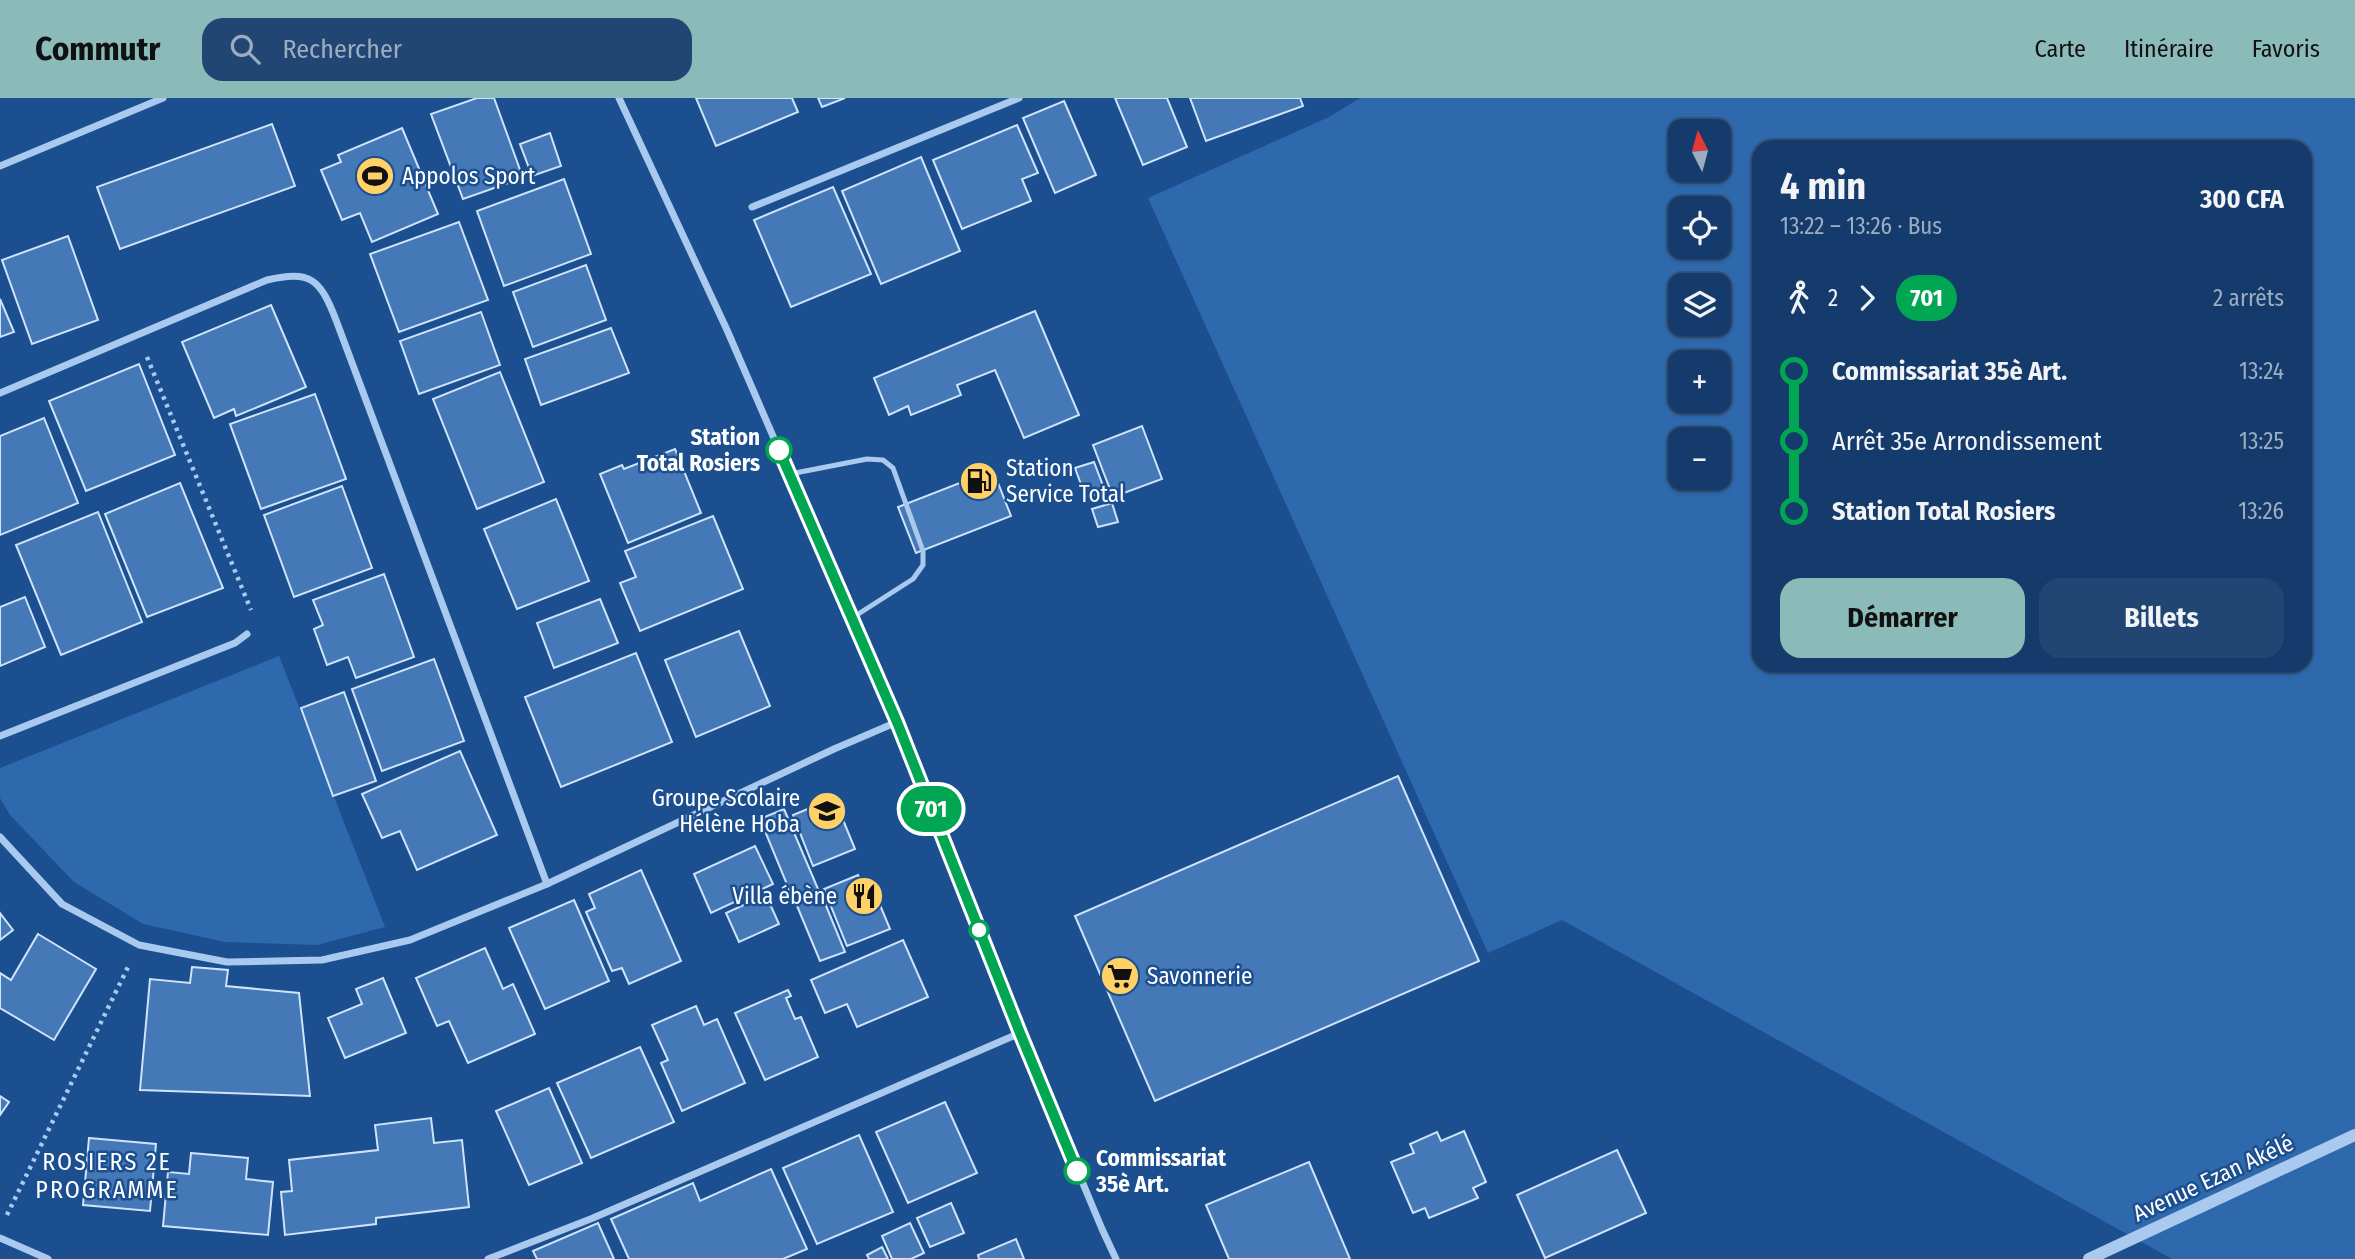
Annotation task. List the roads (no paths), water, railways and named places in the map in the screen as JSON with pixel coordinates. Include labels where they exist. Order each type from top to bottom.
[{"type":"street","points":[[0,166],[163,98]]},
{"type":"street","points":[[619,98],[727,330],[897,722],[1020,1033],[1116,1259]]},
{"type":"street","points":[[752,207],[1019,98]]},
{"type":"street","points":[[0,393],[267,280],[299,275],[314,280],[329,301],[547,884]]},
{"type":"street","points":[[0,736],[235,643],[247,634]]},
{"type":"street","points":[[0,837],[62,904],[139,945],[227,962],[322,960],[410,940],[547,884],[897,722]]},
{"type":"street","points":[[488,1259],[593,1218],[1020,1033]]},
{"type":"street","name":"Avenue Ezan Akélé","points":[[2089,1259],[2355,1135]]},
{"type":"street","points":[[0,1238],[48,1259]]},
{"type":"lane","points":[[790,474],[867,459],[883,460],[893,468],[923,551],[923,565],[913,579],[852,618]]},
{"type":"place","name":"Appolos Sport","points":[[375,176]]},
{"type":"place","name":"Station Total Rosiers","points":[[779,450]]},
{"type":"place","name":"Station Service Total","points":[[979,481]]},
{"type":"place","name":"Groupe Scolaire Hélène Hoba","points":[[827,811]]},
{"type":"place","name":"Villa ébène","points":[[864,896]]},
{"type":"place","name":"Savonnerie","points":[[1120,976]]},
{"type":"place","name":"Commissariat 35è Art.","points":[[1077,1171]]},
{"type":"district","name":"ROSIERS 2E PROGRAMME","points":[[107,1176]]}]
